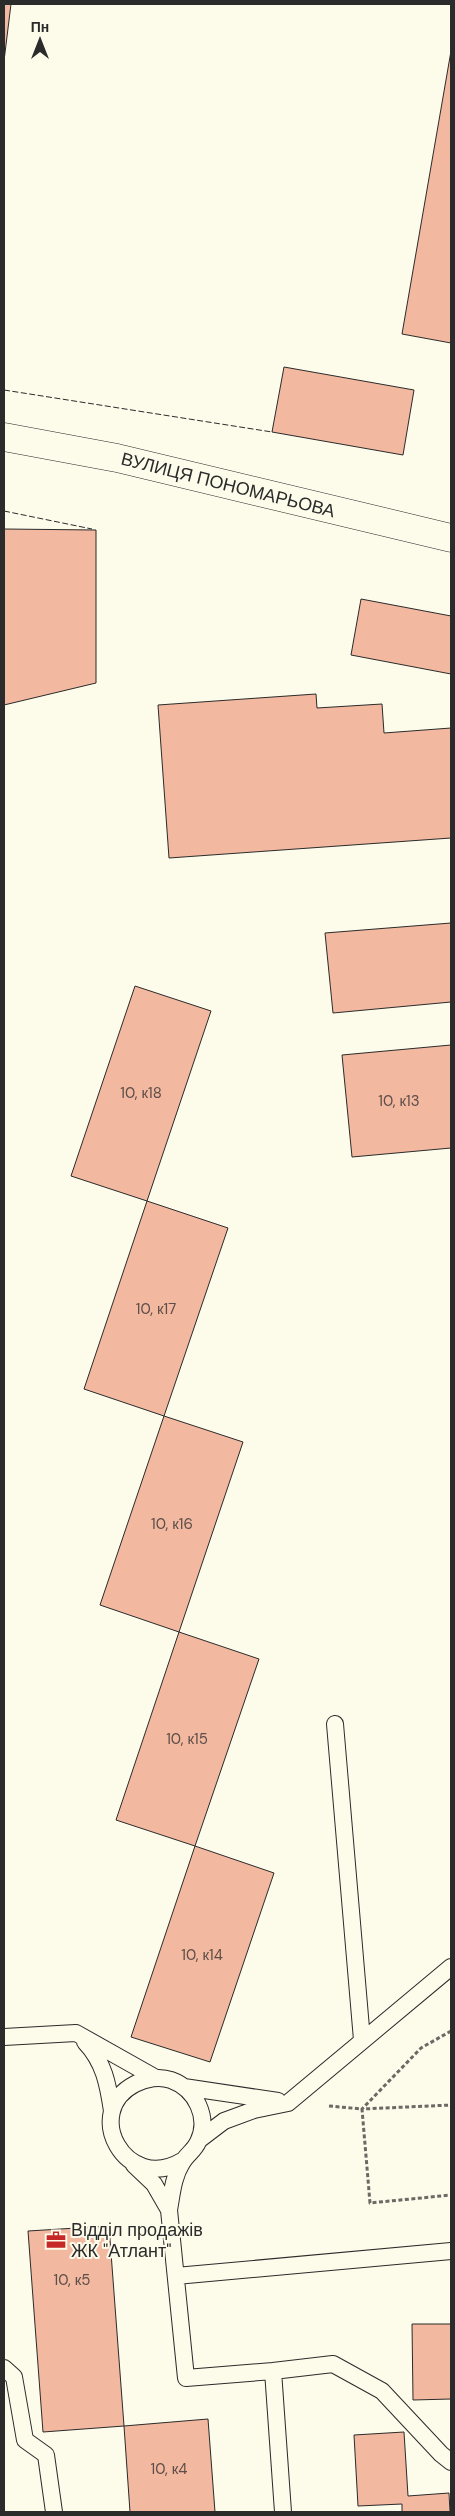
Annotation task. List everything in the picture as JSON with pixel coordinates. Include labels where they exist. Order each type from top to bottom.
[{"type":"street","name":"ВУЛИЦЯ ПОНОМАРЬОВА","points":[[4,437],[117,458],[451,538]]},
{"type":"lane","points":[[335,1724],[362,2040]]},
{"type":"lane","points":[[451,1967],[288,2102],[254,2110],[224,2121],[199,2140],[182,2161],[174,2182],[169,2210],[186,2378],[333,2364],[382,2391],[441,2454],[451,2462]]},
{"type":"lane","points":[[4,2037],[76,2033],[156,2078]]},
{"type":"lane","points":[[76,2033],[93,2051],[106,2073],[114,2140],[121,2153],[154,2184],[169,2210]]},
{"type":"lane","points":[[112,2111],[119,2098],[129,2087],[142,2080],[156,2078],[170,2080],[184,2087],[288,2102]]},
{"type":"lane","points":[[184,2087],[194,2097],[200,2110],[202,2124],[199,2140]]},
{"type":"lane","points":[[132,2162],[145,2168],[160,2169],[174,2166],[182,2161]]},
{"type":"lane","points":[[176,2276],[451,2251]]},
{"type":"lane","points":[[4,2368],[14,2377],[25,2440],[46,2455],[54,2512]]},
{"type":"lane","points":[[273,2370],[284,2512]]},
{"type":"path","points":[[451,2031],[421,2048],[362,2109],[370,2203],[451,2195]]},
{"type":"path","points":[[288,2102],[362,2109],[451,2105]]},
{"type":"building","points":[[4,4],[11,4],[4,61]]},
{"type":"building","points":[[451,51],[451,343],[402,334]]},
{"type":"building","points":[[284,367],[414,390],[403,455],[272,432]]},
{"type":"building","points":[[4,529],[96,530],[96,683],[4,705]]},
{"type":"building","points":[[361,599],[451,616],[451,674],[351,655]]},
{"type":"building","points":[[316,694],[317,708],[382,704],[384,733],[451,728],[451,838],[169,858],[158,705]]},
{"type":"building","points":[[451,923],[451,1002],[333,1013],[325,933]]},
{"type":"building","points":[[135,986],[211,1011],[147,1201],[71,1176]]},
{"type":"building","points":[[451,1045],[451,1148],[352,1157],[342,1055]]},
{"type":"building","points":[[147,1201],[228,1228],[164,1416],[84,1389]]},
{"type":"building","points":[[164,1416],[243,1442],[179,1632],[100,1605]]},
{"type":"building","points":[[179,1632],[259,1659],[195,1846],[116,1820]]},
{"type":"building","points":[[195,1846],[274,1873],[210,2062],[131,2037]]},
{"type":"building","points":[[109,2226],[124,2426],[43,2432],[28,2231]]},
{"type":"building","points":[[412,2324],[451,2324],[451,2399],[413,2400]]},
{"type":"building","points":[[208,2419],[215,2512],[130,2512],[124,2426]]},
{"type":"building","points":[[404,2432],[408,2496],[449,2493],[450,2512],[402,2512],[402,2504],[358,2506],[354,2435]]},
{"type":"fence","points":[[4,390],[272,432]]},
{"type":"fence","points":[[4,511],[92,529]]},
{"type":"place","name":"Відділ продажів ЖК \"Атлант\"","points":[[56,2240]]}]
